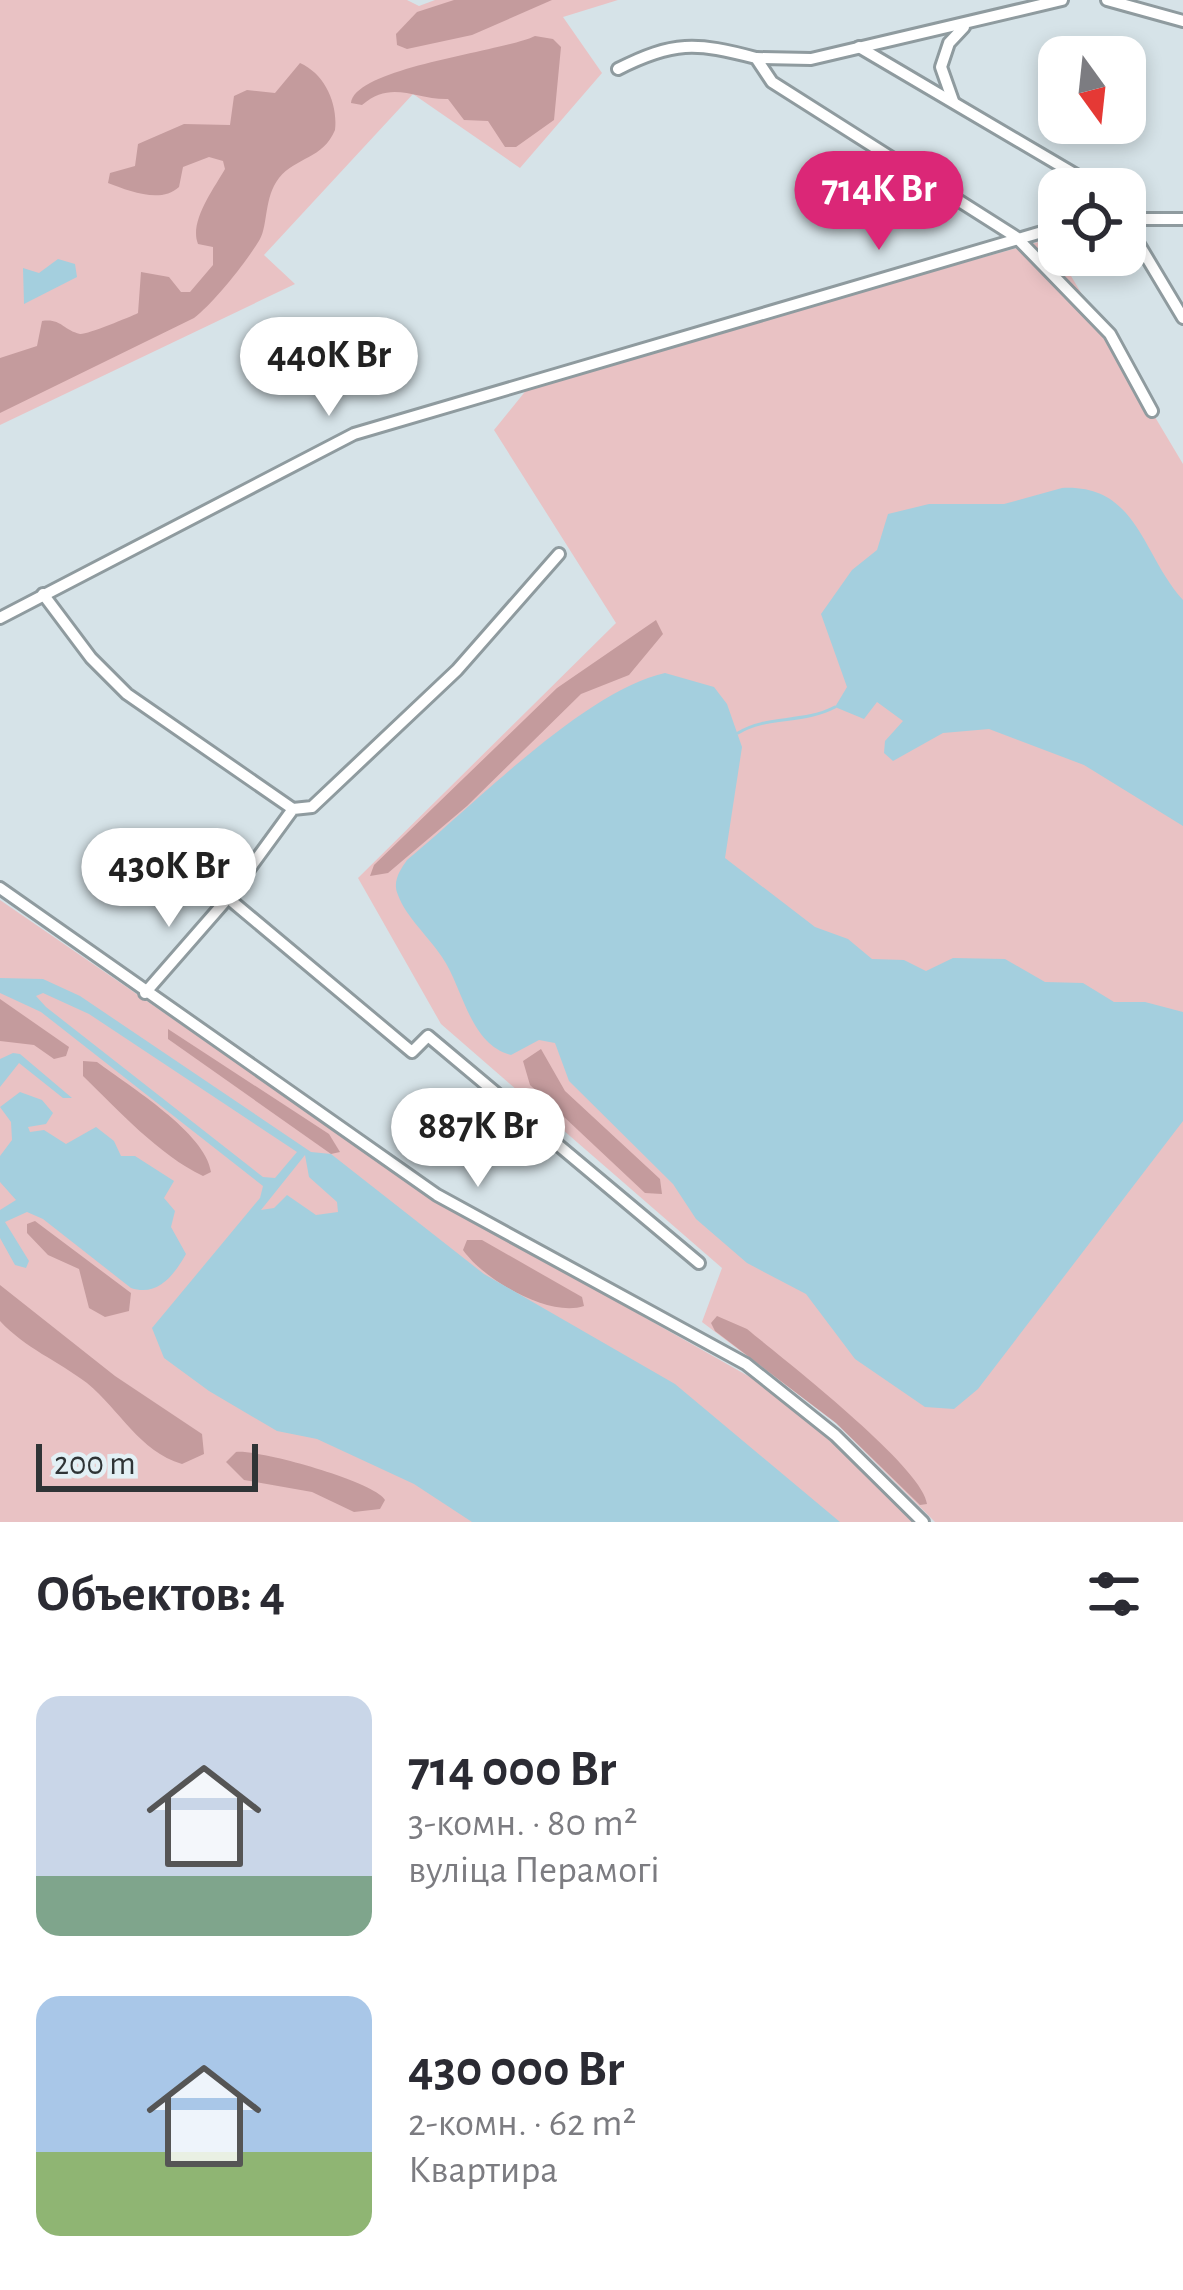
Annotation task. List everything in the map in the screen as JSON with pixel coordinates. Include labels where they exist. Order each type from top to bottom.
[{"type":"street","points":[[618,70],[650,53],[693,44],[756,58],[812,59],[1062,0]]},
{"type":"street","points":[[1107,0],[1183,21]]},
{"type":"street","points":[[953,100],[943,77],[943,57],[957,33],[977,20]]},
{"type":"street","points":[[859,46],[1065,168]]},
{"type":"street","points":[[756,58],[772,82],[1016,237],[1110,334],[1153,411]]},
{"type":"street","points":[[1146,220],[1183,219]]},
{"type":"street","points":[[0,618],[354,434],[1038,232]]},
{"type":"street","points":[[1146,255],[1183,318]]},
{"type":"street","points":[[43,595],[91,658],[127,694],[293,809],[312,807],[457,670],[559,554]]},
{"type":"street","points":[[146,993],[228,898],[293,809]]},
{"type":"street","points":[[0,888],[437,1195],[746,1364],[835,1435],[923,1522]]},
{"type":"street","points":[[228,898],[412,1052],[428,1036],[699,1262]]},
{"type":"shaded area","points":[[0,0],[407,0],[419,6],[435,0],[618,0],[563,17],[602,73],[520,168],[413,94],[264,255],[295,284],[0,425]]},
{"type":"shaded area","points":[[454,0],[552,0],[472,35],[407,49],[397,45],[396,34],[417,12]]},
{"type":"shaded area","points":[[535,36],[553,39],[561,47],[554,120],[516,147],[505,147],[488,121],[464,120],[448,99],[394,92],[362,105],[351,103],[359,90],[403,70]]},
{"type":"shaded area","points":[[300,63],[328,91],[335,130],[324,147],[279,178],[260,239],[239,270],[194,318],[0,413],[0,358],[37,346],[42,321],[54,321],[80,334],[90,332],[138,313],[141,272],[169,277],[181,292],[190,292],[213,265],[213,247],[198,244],[196,235],[204,206],[225,169],[223,161],[209,157],[183,167],[179,187],[163,195],[108,183],[110,173],[135,166],[138,144],[184,124],[230,125],[234,96],[247,90],[275,93]]},
{"type":"shaded area","points":[[1038,242],[1038,276],[1071,276],[1183,464],[1183,1522],[935,1522],[836,1423],[702,1322],[722,1268],[441,1024],[358,878],[616,623],[494,430],[532,383]]},
{"type":"shaded area","points":[[656,620],[663,634],[629,675],[581,694],[467,806],[388,873],[370,876],[374,865],[557,688]]},
{"type":"shaded area","points":[[0,900],[432,1197],[757,1381],[841,1450],[912,1522],[0,1522]]},
{"type":"shaded area","points":[[0,999],[69,1047],[66,1056],[54,1059],[34,1045],[0,1041]]},
{"type":"shaded area","points":[[168,1029],[329,1134],[340,1152],[331,1154],[168,1039]]},
{"type":"shaded area","points":[[541,1049],[565,1091],[660,1179],[662,1194],[645,1193],[530,1085],[523,1061]]},
{"type":"shaded area","points":[[83,1061],[97,1062],[164,1111],[196,1142],[211,1172],[203,1176],[187,1167],[140,1131],[83,1076]]},
{"type":"shaded area","points":[[35,1221],[131,1293],[129,1311],[105,1317],[89,1308],[79,1269],[48,1255],[27,1233],[27,1224]]},
{"type":"shaded area","points":[[467,1240],[482,1240],[582,1297],[584,1306],[553,1306],[501,1284],[463,1250]]},
{"type":"shaded area","points":[[0,1285],[115,1376],[202,1434],[204,1454],[182,1464],[154,1450],[87,1383],[10,1331],[0,1321]]},
{"type":"shaded area","points":[[717,1316],[747,1329],[849,1414],[903,1466],[927,1504],[920,1505],[836,1423],[715,1331],[711,1323]]},
{"type":"shaded area","points":[[236,1452],[315,1468],[361,1484],[385,1500],[380,1509],[354,1512],[312,1492],[244,1480],[226,1462]]},
{"type":"water","points":[[58,259],[75,264],[77,277],[24,304],[23,268],[39,273]]},
{"type":"water","points":[[1062,488],[1107,497],[1123,510],[1183,600],[1183,826],[1084,765],[989,729],[943,733],[893,761],[884,753],[885,741],[903,721],[877,702],[864,719],[835,707],[847,687],[821,614],[852,570],[877,550],[888,514],[929,504],[1004,504]]},
{"type":"water","points":[[665,673],[714,687],[727,704],[742,747],[725,858],[815,927],[848,939],[872,959],[904,960],[926,971],[953,958],[1005,959],[1045,982],[1083,983],[1114,1002],[1145,1002],[1183,1012],[1183,1121],[978,1389],[954,1409],[925,1407],[855,1359],[806,1294],[747,1263],[696,1219],[673,1184],[569,1081],[555,1043],[539,1040],[511,1055],[485,1039],[442,957],[406,911],[396,890],[407,860],[531,753],[600,702]]},
{"type":"water","points":[[0,978],[43,979],[80,996],[311,1152],[331,1154],[484,1274],[675,1384],[840,1522],[472,1522],[414,1484],[317,1439],[277,1431],[209,1391],[164,1358],[152,1328],[260,1198],[263,1186],[41,1012],[0,993]],"holes":[[[43,993],[89,1014],[297,1152],[275,1178],[263,1177],[46,1007],[36,996]],[[305,1155],[309,1177],[337,1202],[338,1212],[316,1215],[287,1195],[274,1208],[261,1210]]]},
{"type":"water","points":[[13,1053],[72,1098],[63,1098],[19,1063],[0,1087],[0,1059]]},
{"type":"water","points":[[20,1092],[42,1100],[53,1113],[46,1124],[28,1127],[30,1132],[44,1130],[66,1144],[96,1127],[114,1141],[121,1156],[135,1156],[174,1181],[164,1198],[175,1211],[171,1227],[186,1254],[164,1282],[149,1289],[131,1288],[43,1219],[27,1212],[5,1222],[29,1261],[26,1268],[15,1265],[0,1238],[0,1210],[16,1200],[0,1182],[0,1156],[12,1140],[11,1122],[0,1107]]},
{"type":"waterway","points":[[738,733],[835,707]]}]
